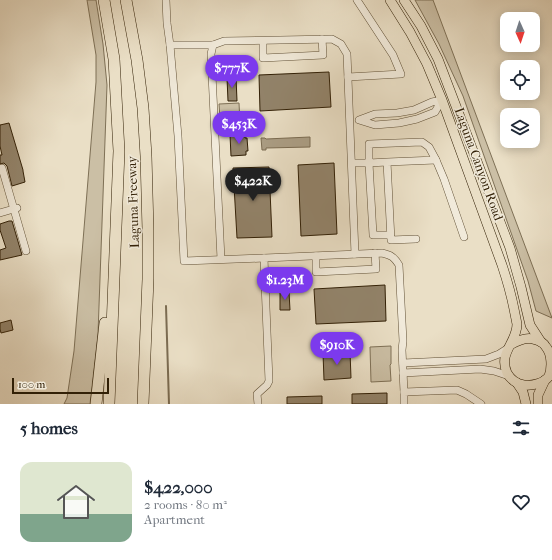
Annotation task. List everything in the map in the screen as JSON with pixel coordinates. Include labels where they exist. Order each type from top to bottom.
[{"type":"highway","name":"Laguna Freeway","points":[[104,0],[114,59],[118,151],[109,404]]},
{"type":"highway","name":"Laguna Freeway","points":[[126,0],[138,67],[143,108],[146,156],[148,258],[143,404]]},
{"type":"highway","points":[[96,404],[105,323],[107,245],[115,226]]},
{"type":"highway","points":[[144,368],[149,404]]},
{"type":"main road","name":"Laguna Canyon Road","points":[[390,0],[410,32],[427,64],[442,100],[496,248],[509,288],[517,322],[515,335],[509,347]]},
{"type":"main road","name":"Laguna Canyon Road","points":[[404,0],[421,26],[438,59],[510,248],[530,325],[547,346]]},
{"type":"main road","points":[[442,100],[450,92]]},
{"type":"main road","points":[[526,404],[521,389],[509,376],[505,368],[504,359],[509,347],[518,341],[533,339],[547,346],[552,361],[549,376],[538,395],[538,404]]},
{"type":"main road","points":[[517,383],[526,385],[535,384],[549,376]]},
{"type":"street","points":[[166,0],[178,136],[184,261],[375,253],[391,255],[399,265],[403,340],[404,404]]},
{"type":"street","points":[[348,77],[401,74],[393,56],[357,0]]},
{"type":"street","points":[[170,45],[213,45],[224,42],[322,39],[332,39],[341,44],[347,54],[355,254]]},
{"type":"street","points":[[262,40],[263,58],[323,55],[322,39]]},
{"type":"street","points":[[213,45],[211,54],[221,260]]},
{"type":"street","points":[[350,120],[359,120],[375,125],[399,123],[417,119],[435,112],[442,100]]},
{"type":"street","points":[[359,120],[375,114],[397,113],[414,110],[432,102],[442,100]]},
{"type":"street","points":[[390,235],[373,235],[369,144],[422,142],[429,147],[436,160],[464,237]]},
{"type":"street","points":[[352,163],[436,160]]},
{"type":"street","points":[[387,162],[391,240],[416,239]]},
{"type":"street","points":[[2,168],[16,209],[26,251]]},
{"type":"street","points":[[0,213],[16,209]]},
{"type":"street","points":[[316,256],[316,272],[376,269],[375,253]]},
{"type":"street","points":[[258,404],[257,394],[267,385],[269,381],[264,258]]},
{"type":"street","points":[[403,364],[486,359],[499,354],[509,347]]},
{"type":"street","points":[[403,373],[480,369],[494,371],[509,376]]},
{"type":"street","points":[[404,392],[457,390],[481,404]]},
{"type":"shaded area","points":[[87,0],[96,0],[103,44],[107,85],[98,334],[90,404],[64,404],[67,398],[74,351],[96,82],[96,55]]},
{"type":"shaded area","points":[[415,0],[433,0],[552,318],[536,311],[528,281],[463,96],[439,44]]},
{"type":"shaded area","points":[[239,103],[240,123],[223,124],[223,121],[220,118],[219,104]]},
{"type":"shaded area","points":[[310,137],[310,147],[266,148],[266,150],[262,150],[261,138]]},
{"type":"shaded area","points":[[391,346],[391,381],[371,382],[370,347]]},
{"type":"building","points":[[329,72],[331,107],[260,111],[259,75]]},
{"type":"building","points":[[227,77],[236,77],[237,101],[228,101]]},
{"type":"building","points":[[9,123],[23,170],[25,182],[12,186],[7,166],[4,163],[0,164],[0,155],[2,155],[0,146],[0,125]]},
{"type":"building","points":[[245,134],[245,138],[247,138],[248,151],[246,151],[246,155],[231,156],[230,135]]},
{"type":"building","points":[[334,163],[337,234],[301,236],[298,165]]},
{"type":"building","points":[[269,167],[272,237],[237,238],[233,168]]},
{"type":"building","points":[[12,221],[22,255],[0,260],[0,250],[6,248],[0,230],[0,224]]},
{"type":"building","points":[[385,285],[386,321],[316,324],[314,289]]},
{"type":"building","points":[[280,292],[289,292],[290,310],[280,310]]},
{"type":"building","points":[[11,320],[13,330],[1,333],[0,323]]},
{"type":"building","points":[[350,352],[351,378],[324,380],[323,353]]},
{"type":"building","points":[[387,393],[387,404],[352,404],[352,394]]},
{"type":"building","points":[[322,396],[322,404],[287,404],[287,397]]},
{"type":"waterway","points":[[166,306],[169,404]]}]
